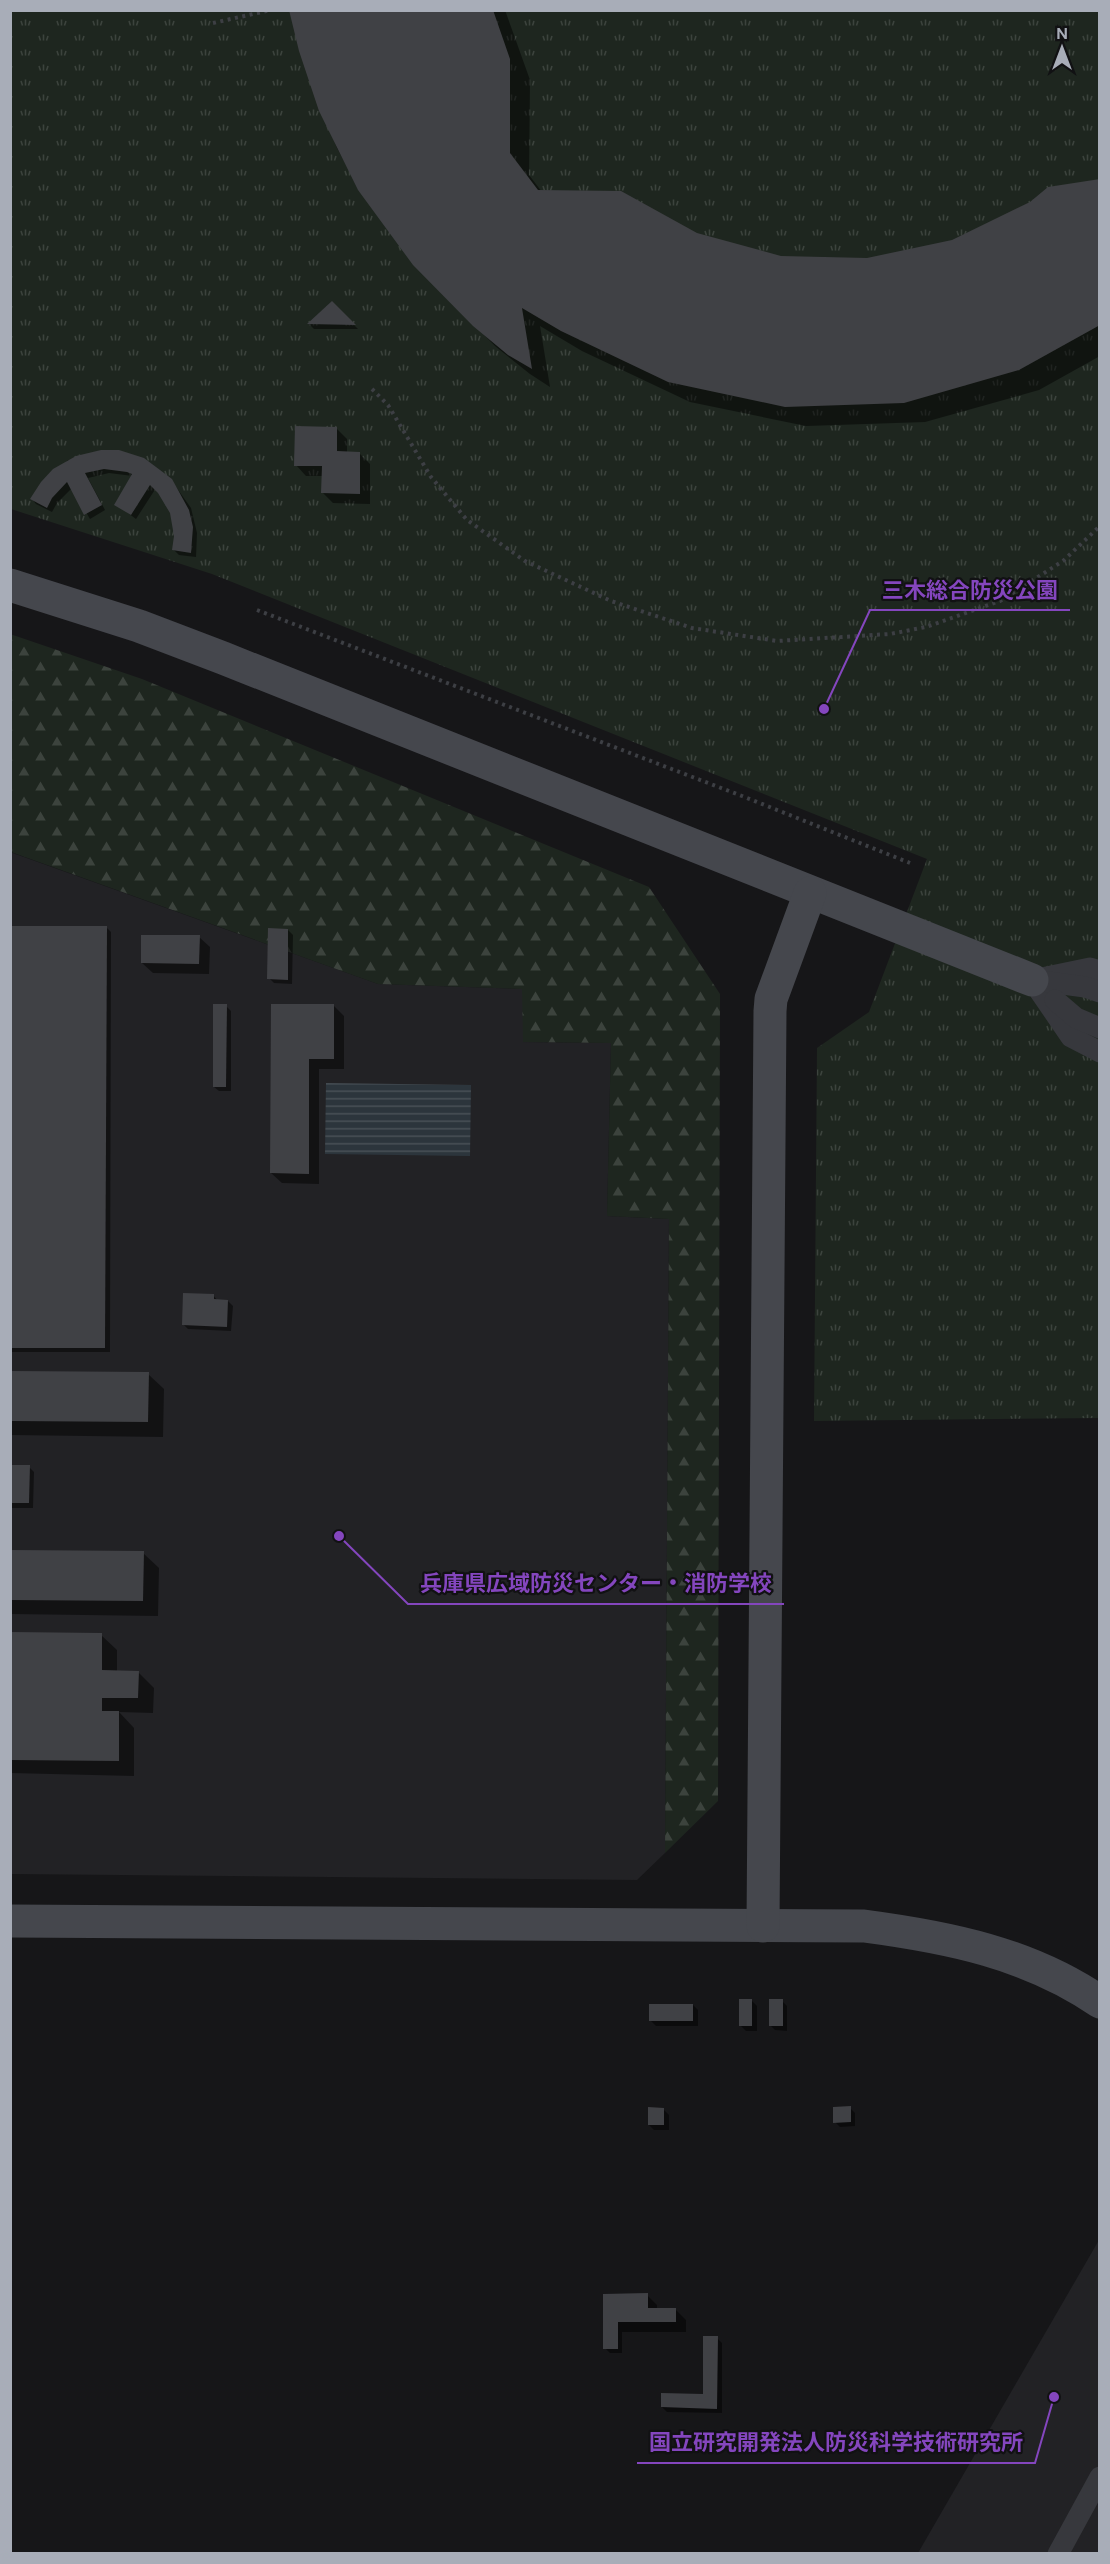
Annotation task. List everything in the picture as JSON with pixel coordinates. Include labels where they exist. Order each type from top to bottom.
[{"type":"street","points":[[10,585],[139,626],[212,654],[1032,980]]},
{"type":"street","points":[[763,1926],[770,1011],[771,999],[810,893]]},
{"type":"street","points":[[10,1921],[864,1926],[955,1940],[983,1947],[1036,1966],[1100,2002]]},
{"type":"lane","points":[[1032,980],[1090,968],[1100,970]]},
{"type":"lane","points":[[1032,980],[1085,987],[1100,992]]},
{"type":"lane","points":[[1032,980],[1076,1018],[1100,1028]]},
{"type":"lane","points":[[1032,980],[1071,1036],[1100,1052]]},
{"type":"lane","points":[[1058,2553],[1100,2477]]},
{"type":"path","points":[[213,23],[271,10]]},
{"type":"path","points":[[372,389],[388,405],[431,477],[467,520],[536,566],[611,601],[692,628],[777,640],[890,634],[926,627],[1000,601],[1063,561],[1100,526]]},
{"type":"path","points":[[257,610],[742,795],[910,863]]},
{"type":"shaded area","points":[[10,852],[378,984],[523,989],[523,1042],[611,1043],[607,1216],[669,1219],[665,1853],[637,1880],[11,1874]]},
{"type":"shaded area","points":[[326,1083],[471,1085],[470,1156],[325,1154]]},
{"type":"shaded area","points":[[1099,2240],[1099,2553],[918,2553]]},
{"type":"green space","points":[[10,11],[1099,11],[1099,1418],[814,1421],[817,1048],[869,1012],[927,859],[212,574],[11,509]]},
{"type":"green space","points":[[10,634],[142,679],[649,887],[720,994],[718,1801],[665,1853],[669,1219],[607,1216],[611,1043],[523,1042],[522,989],[378,984],[11,852]]},
{"type":"building","points":[[289,10],[493,10],[510,59],[510,153],[538,190],[621,191],[697,233],[781,256],[867,258],[952,240],[1030,202],[1048,187],[1100,179],[1100,325],[1019,370],[904,403],[785,407],[668,382],[561,331],[522,308],[532,369],[508,355],[473,326],[413,265],[358,190],[319,111],[299,51]]},
{"type":"building","points":[[332,301],[356,325],[307,324]]},
{"type":"building","points":[[295,426],[337,427],[337,451],[360,452],[360,494],[321,493],[322,466],[294,466]]},
{"type":"building","points":[[101,450],[119,450],[144,458],[172,479],[189,510],[193,527],[191,553],[172,550],[174,536],[170,513],[158,493],[150,485],[131,515],[114,505],[132,474],[127,472],[104,469],[85,473],[102,505],[84,515],[67,482],[52,498],[47,508],[30,499],[53,469],[76,456]]},
{"type":"building","points":[[10,926],[107,926],[105,1348],[10,1348]]},
{"type":"building","points":[[268,928],[288,929],[288,980],[267,979]]},
{"type":"building","points":[[141,935],[200,935],[199,964],[141,963]]},
{"type":"building","points":[[213,1004],[227,1004],[226,1087],[213,1087]]},
{"type":"building","points":[[271,1004],[334,1004],[334,1059],[309,1059],[309,1174],[270,1173]]},
{"type":"building","points":[[183,1293],[214,1294],[214,1299],[228,1300],[227,1327],[182,1325]]},
{"type":"building","points":[[10,1371],[149,1372],[148,1422],[10,1421]]},
{"type":"building","points":[[10,1465],[30,1465],[29,1503],[10,1503]]},
{"type":"building","points":[[10,1550],[144,1551],[143,1601],[10,1600]]},
{"type":"building","points":[[10,1632],[102,1633],[102,1670],[139,1671],[138,1698],[102,1698],[102,1711],[119,1711],[119,1761],[10,1760]]},
{"type":"building","points":[[739,1999],[752,1999],[752,2026],[739,2026]]},
{"type":"building","points":[[769,1999],[783,1999],[783,2026],[769,2026]]},
{"type":"building","points":[[649,2004],[693,2004],[693,2021],[649,2021]]},
{"type":"building","points":[[851,2106],[851,2122],[833,2123],[833,2107]]},
{"type":"building","points":[[648,2107],[664,2108],[664,2125],[648,2125]]},
{"type":"building","points":[[648,2293],[648,2308],[676,2308],[676,2322],[618,2322],[618,2349],[603,2349],[603,2294]]},
{"type":"building","points":[[703,2336],[718,2336],[717,2409],[661,2407],[661,2393],[703,2394]]},
{"type":"place","name":"三木総合防災公園","points":[[824,709]]},
{"type":"place","name":"兵庫県広域防災センター・消防学校","points":[[339,1536]]},
{"type":"place","name":"国立研究開発法人防災科学技術研究所","points":[[1054,2397]]}]
